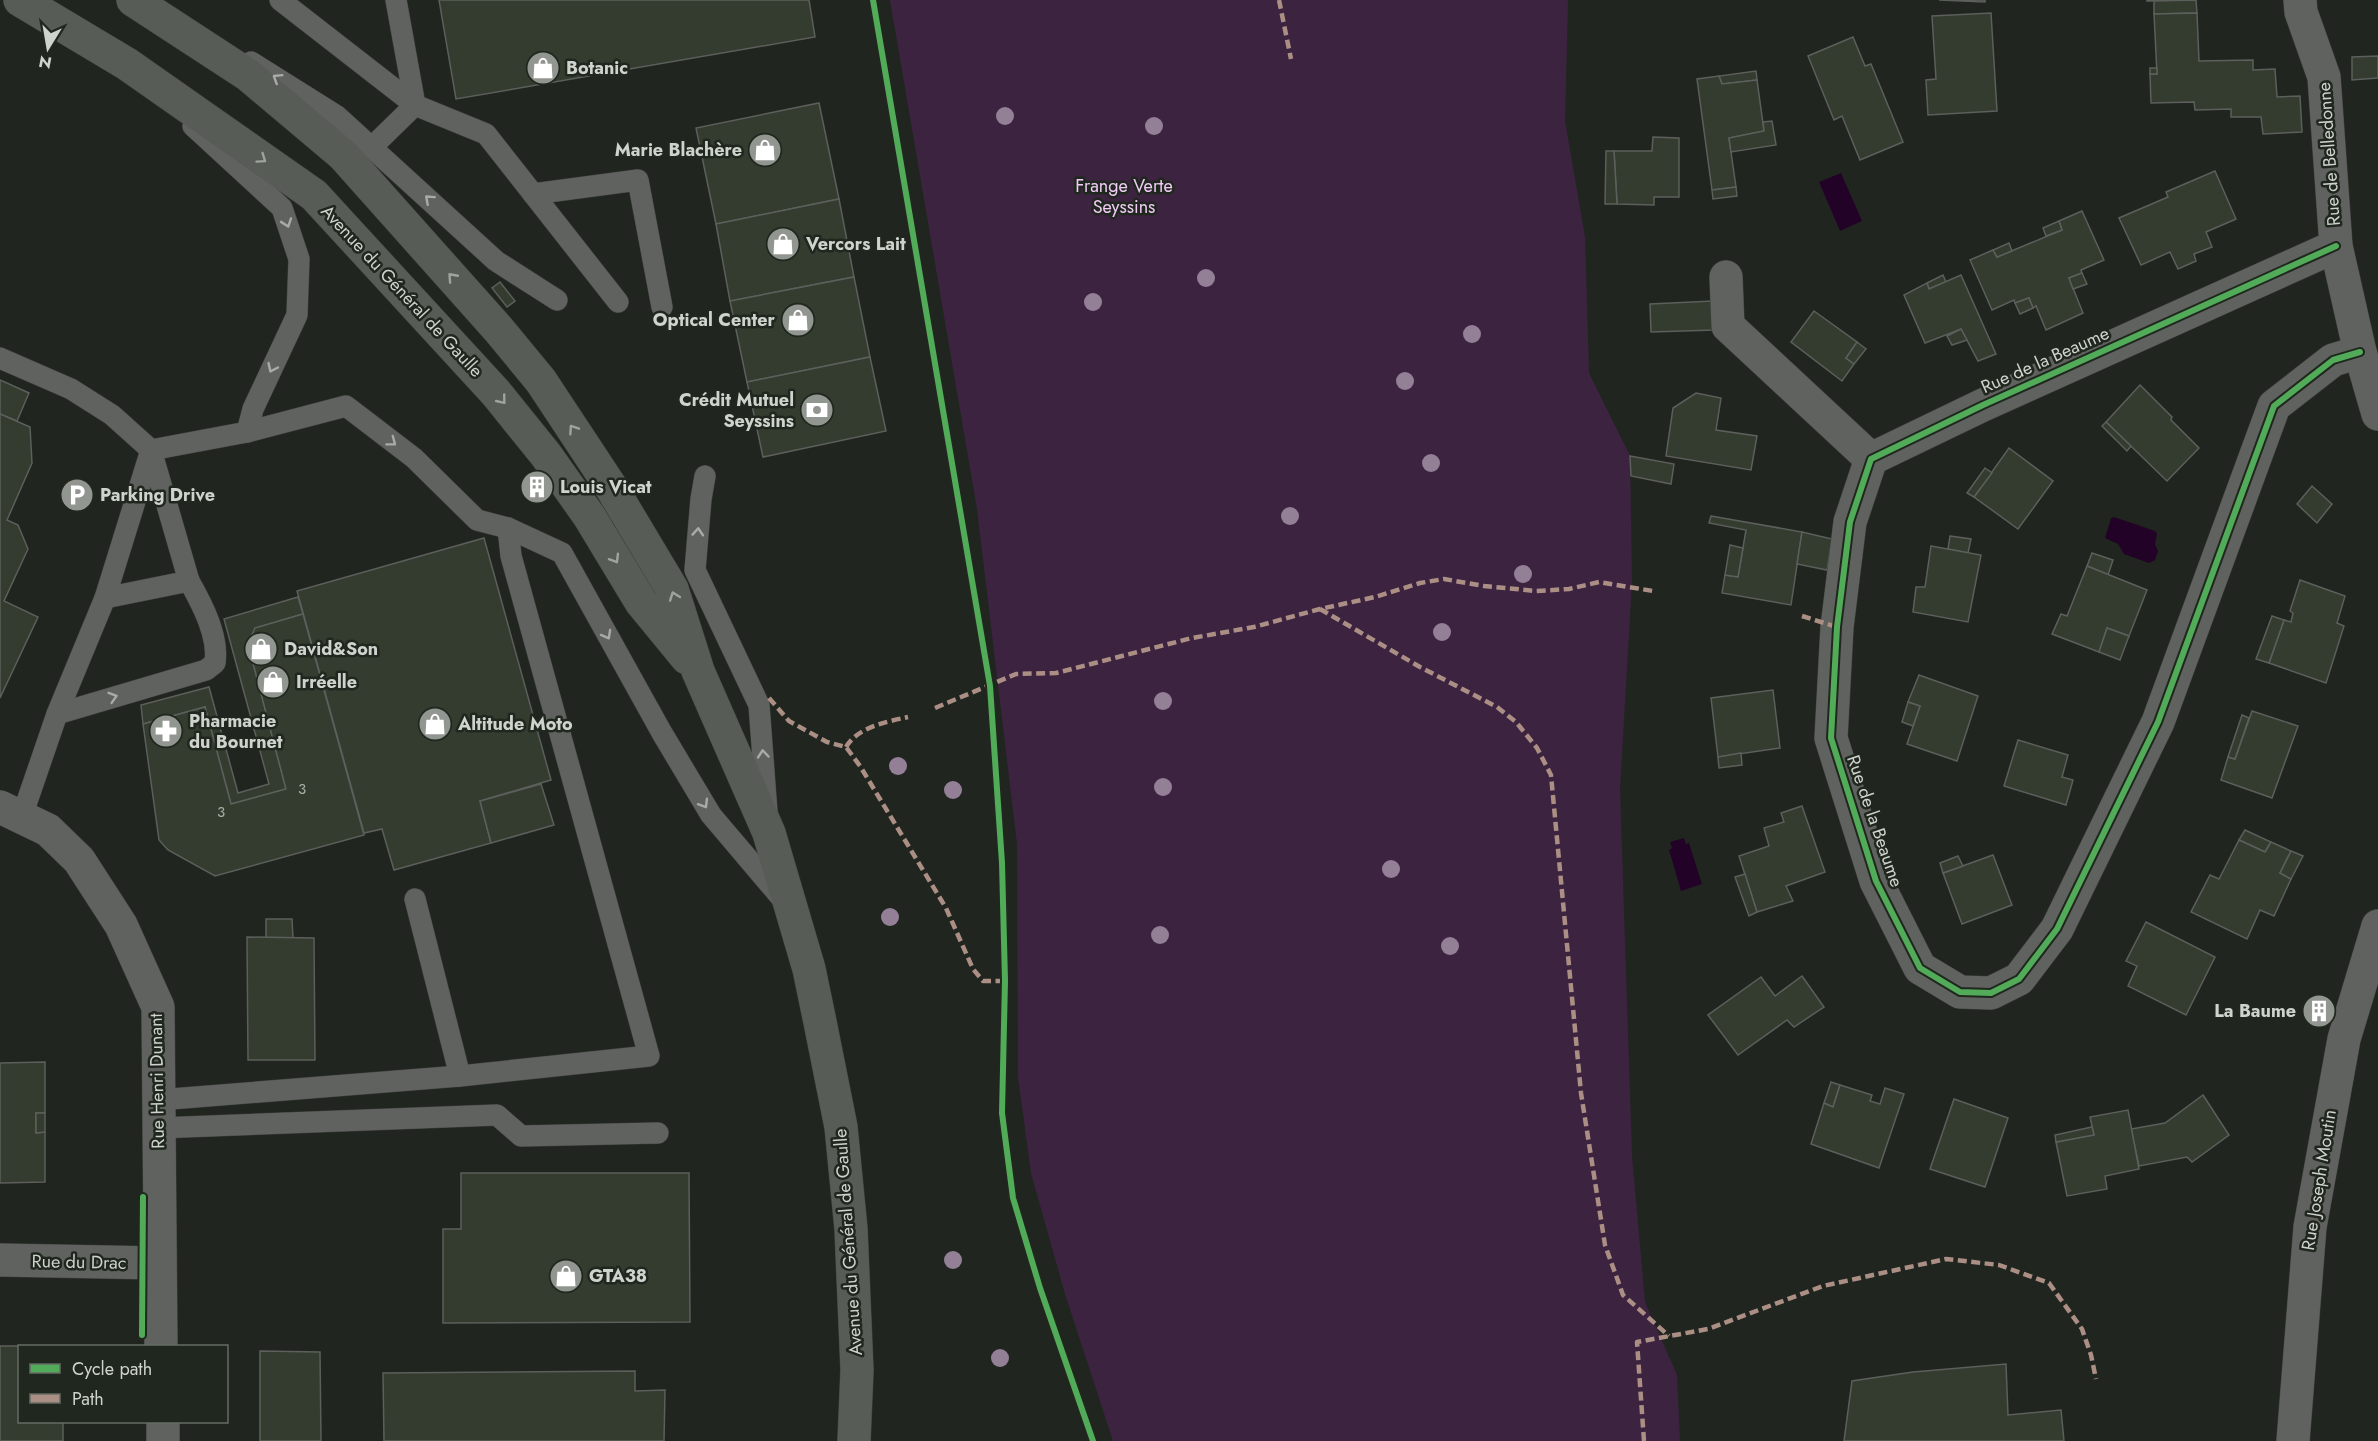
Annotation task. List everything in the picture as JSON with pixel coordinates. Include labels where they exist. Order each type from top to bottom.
[{"type":"main road","name":"Avenue du Général de Gaulle","points":[[20,0],[127,64],[314,195],[380,264],[496,393],[546,455],[589,516],[641,602],[698,672]]},
{"type":"main road","name":"Avenue du Général de Gaulle","points":[[141,4],[248,75],[343,155],[499,330],[541,381],[611,487],[672,589],[698,672],[769,834],[811,980],[841,1127],[851,1241],[857,1370],[854,1441]]},
{"type":"street","name":"Rue de Belledonne","points":[[2300,0],[2301,12],[2324,77],[2336,246],[2360,352],[2378,414]]},
{"type":"street","name":"Rue de la Beaume","points":[[2336,246],[2004,395],[1871,459],[1850,522],[1837,627],[1831,738],[1876,881],[1920,968],[1960,992],[1991,993],[2019,979],[2057,929],[2158,722],[2274,406],[2333,360],[2360,352]]},
{"type":"street","points":[[1726,277],[1728,326],[1871,459]]},
{"type":"street","name":"Rue Henri Dunant","points":[[11,811],[48,830],[79,860],[121,925],[158,1007],[161,1345]]},
{"type":"street","name":"Rue Joseph Moutin","points":[[2294,1441],[2310,1227],[2344,1039],[2378,926]]},
{"type":"street","name":"Rue du Drac","points":[[0,1260],[159,1263]]},
{"type":"street","points":[[162,1423],[163,1441]]},
{"type":"lane","points":[[280,0],[415,105],[486,134],[618,302]]},
{"type":"lane","points":[[396,0],[415,105]]},
{"type":"lane","points":[[141,4],[260,66],[337,116],[496,261],[557,300]]},
{"type":"lane","points":[[127,64],[282,208],[299,259],[297,315],[252,409],[248,432]]},
{"type":"lane","points":[[372,147],[415,105]]},
{"type":"lane","points":[[533,194],[638,180],[662,307]]},
{"type":"lane","points":[[0,358],[70,389],[112,415],[151,450],[189,581],[201,602],[216,651],[214,663],[206,670],[57,714]]},
{"type":"lane","points":[[151,450],[248,432],[346,406],[414,458],[477,520],[508,528],[562,554],[662,733],[711,815],[793,911]]},
{"type":"lane","points":[[11,811],[57,714],[105,598],[151,450]]},
{"type":"lane","points":[[705,476],[695,570],[759,705],[769,834]]},
{"type":"lane","points":[[158,1114],[460,1076],[649,1056],[511,556],[508,528]]},
{"type":"lane","points":[[105,598],[189,581]]},
{"type":"lane","points":[[415,899],[460,1076]]},
{"type":"lane","points":[[158,1114],[497,1115],[521,1136],[658,1133]]},
{"type":"green space","name":"Frange Verte Seyssins","points":[[890,0],[1568,0],[1565,121],[1585,237],[1589,373],[1630,456],[1632,581],[1620,789],[1632,1156],[1645,1302],[1677,1375],[1680,1441],[1113,1441],[1065,1294],[1031,1173],[1018,1077],[1017,844],[977,509]]},
{"type":"shaded area","points":[[1841,173],[1862,221],[1840,231],[1819,182]]},
{"type":"shaded area","points":[[2114,517],[2155,531],[2157,534],[2155,544],[2158,551],[2155,560],[2149,563],[2124,554],[2118,544],[2105,538],[2111,518]]},
{"type":"shaded area","points":[[1684,838],[1686,844],[1689,843],[1702,884],[1681,891],[1669,850],[1672,848],[1670,842]]},
{"type":"building","name":"Botanic","points":[[439,0],[809,0],[815,37],[456,99]]},
{"type":"building","points":[[1939,0],[1985,0],[1985,2]]},
{"type":"building","points":[[2147,0],[2193,0],[2147,1]]},
{"type":"building","points":[[2196,0],[2197,13],[2154,14],[2154,1]]},
{"type":"building","points":[[1991,13],[1997,111],[1928,115],[1926,80],[1936,79],[1932,16]]},
{"type":"building","points":[[2197,13],[2199,61],[2253,60],[2253,70],[2275,69],[2277,97],[2300,96],[2302,132],[2263,134],[2261,117],[2231,117],[2231,109],[2195,110],[2194,102],[2151,103],[2150,74],[2157,74],[2154,14]]},
{"type":"building","points":[[1853,37],[1865,66],[1871,64],[1903,142],[1860,160],[1842,116],[1834,120],[1808,56]]},
{"type":"building","points":[[2378,56],[2378,78],[2352,80],[2352,57]]},
{"type":"building","points":[[2150,68],[2157,68],[2157,74],[2150,74]]},
{"type":"building","points":[[1756,71],[1757,80],[1722,84],[1719,76]]},
{"type":"building","points":[[1719,76],[1722,84],[1757,80],[1764,131],[1729,138],[1736,187],[1712,190],[1697,79]]},
{"type":"building","name":"Marie Blachère","points":[[819,103],[839,199],[716,224],[696,128]]},
{"type":"building","points":[[1772,121],[1776,145],[1731,152],[1729,138],[1764,131],[1763,122]]},
{"type":"building","points":[[1653,137],[1679,138],[1679,197],[1654,197],[1654,205],[1617,204],[1614,151],[1652,151]]},
{"type":"building","points":[[1606,151],[1614,151],[1617,204],[1605,204]]},
{"type":"building","points":[[2215,171],[2236,219],[2206,232],[2212,247],[2194,254],[2196,261],[2178,269],[2170,252],[2141,265],[2119,218],[2168,197],[2166,192]]},
{"type":"building","points":[[1736,187],[1737,196],[1713,199],[1712,190]]},
{"type":"building","name":"Vercors Lait","points":[[839,199],[854,277],[730,301],[716,224]]},
{"type":"building","points":[[2082,211],[2104,260],[2069,278],[2083,313],[2046,330],[2036,306],[2033,308],[2029,298],[2015,303],[2014,300],[1992,310],[1970,260],[1993,250],[1997,257],[2062,230],[2059,221]]},
{"type":"building","points":[[2059,221],[2062,230],[2046,236],[2043,228]]},
{"type":"building","points":[[2009,243],[2012,251],[1997,257],[1993,250]]},
{"type":"building","points":[[2082,273],[2087,284],[2073,289],[2069,278]]},
{"type":"building","points":[[1943,275],[1946,282],[1929,289],[1927,283]]},
{"type":"building","points":[[1961,275],[1996,354],[1978,361],[1961,329],[1925,343],[1904,295],[1927,283],[1929,289]]},
{"type":"building","name":"Optical Center","points":[[854,277],[870,357],[747,382],[730,301]]},
{"type":"building","points":[[500,282],[515,301],[507,307],[492,288]]},
{"type":"building","points":[[2029,298],[2033,308],[2020,314],[2015,303]]},
{"type":"building","points":[[1713,301],[1714,330],[1651,332],[1650,304]]},
{"type":"building","points":[[1814,311],[1857,342],[1846,358],[1854,364],[1842,381],[1791,342]]},
{"type":"building","points":[[1961,329],[1967,340],[1952,345],[1947,336]]},
{"type":"building","points":[[1857,342],[1866,349],[1854,364],[1846,358]]},
{"type":"building","name":"Crédit Mutuel Seyssins","points":[[870,357],[886,431],[763,457],[747,382]]},
{"type":"building","points":[[0,380],[29,393],[17,421],[0,414]]},
{"type":"building","points":[[2140,385],[2199,448],[2167,481],[2106,422]]},
{"type":"building","points":[[1696,393],[1721,398],[1716,430],[1757,436],[1751,470],[1666,456],[1673,408]]},
{"type":"building","points":[[0,414],[30,427],[32,463],[7,520],[18,525],[28,549],[4,601],[38,617],[0,698]]},
{"type":"building","points":[[2106,422],[2131,446],[2127,451],[2102,426]]},
{"type":"building","points":[[2009,448],[2053,481],[2018,529],[1974,497]]},
{"type":"building","points":[[1630,456],[1674,464],[1671,484],[1631,476]]},
{"type":"building","points":[[1985,468],[1992,473],[1974,497],[1967,493]]},
{"type":"building","name":"Louis Vicat","points":[[534,474],[549,494],[540,500],[526,480]]},
{"type":"building","points":[[2312,486],[2332,504],[2317,523],[2297,504]]},
{"type":"building","points":[[1711,516],[1802,532],[1791,605],[1722,593],[1725,575],[1738,577],[1746,530],[1709,523]]},
{"type":"building","points":[[1802,532],[1832,539],[1827,570],[1797,564]]},
{"type":"building","points":[[1950,536],[1971,539],[1968,553],[1948,549]]},
{"type":"building","name":"Altitude Moto","points":[[484,538],[551,780],[480,801],[491,843],[394,870],[382,829],[364,833],[297,591]]},
{"type":"building","points":[[1730,545],[1743,548],[1738,577],[1725,575]]},
{"type":"building","points":[[1931,546],[1981,555],[1968,622],[1913,612],[1916,587],[1925,587]]},
{"type":"building","points":[[2092,553],[2113,560],[2108,575],[2087,566]]},
{"type":"building","points":[[2087,566],[2147,590],[2129,636],[2107,628],[2099,652],[2052,634],[2061,614],[2067,616]]},
{"type":"building","points":[[2300,580],[2345,596],[2337,623],[2344,626],[2326,683],[2269,663],[2284,620],[2291,622],[2293,613],[2290,611]]},
{"type":"building","points":[[298,597],[303,614],[255,628],[248,644],[286,789],[231,804],[205,707],[143,724],[141,705],[209,687],[238,793],[269,784],[224,619]]},
{"type":"building","points":[[303,614],[364,835],[215,876],[168,850],[159,840],[143,724],[205,707],[231,804],[286,789],[248,644],[255,628]]},
{"type":"building","points":[[2272,616],[2284,620],[2269,663],[2256,659]]},
{"type":"building","points":[[2107,628],[2129,636],[2120,660],[2099,652]]},
{"type":"building","points":[[1919,675],[1978,696],[1957,761],[1907,744],[1920,706],[1908,702]]},
{"type":"building","points":[[1773,690],[1780,748],[1718,757],[1711,698]]},
{"type":"building","points":[[1908,702],[1920,706],[1913,726],[1902,722]]},
{"type":"building","points":[[2252,711],[2298,726],[2272,798],[2221,780],[2228,757],[2235,759]]},
{"type":"building","points":[[2242,715],[2249,718],[2235,759],[2228,757]]},
{"type":"building","points":[[2018,740],[2068,755],[2062,777],[2073,780],[2066,805],[2004,786]]},
{"type":"building","points":[[1741,753],[1742,765],[1719,768],[1718,757]]},
{"type":"building","points":[[541,784],[554,825],[491,843],[480,801]]},
{"type":"building","points":[[1802,806],[1825,872],[1786,886],[1793,901],[1757,912],[1739,856],[1769,846],[1764,828],[1784,822],[1781,813]]},
{"type":"building","points":[[2245,830],[2271,842],[2265,852],[2239,840]]},
{"type":"building","points":[[2239,840],[2265,852],[2271,842],[2291,851],[2280,873],[2291,879],[2274,916],[2260,910],[2247,939],[2191,912],[2210,875],[2219,879]]},
{"type":"building","points":[[2291,851],[2303,856],[2291,879],[2280,873]]},
{"type":"building","points":[[1993,855],[2012,905],[1962,924],[1943,873]]},
{"type":"building","points":[[1958,856],[1963,866],[1943,873],[1940,863]]},
{"type":"building","points":[[1745,874],[1757,912],[1749,916],[1735,877]]},
{"type":"building","points":[[266,919],[292,919],[293,938],[266,938]]},
{"type":"building","points":[[2146,922],[2215,957],[2186,1015],[2128,986],[2137,966],[2126,961]]},
{"type":"building","points":[[247,937],[314,938],[315,1060],[248,1060]]},
{"type":"building","points":[[1802,976],[1824,1007],[1794,1027],[1787,1020],[1738,1055],[1708,1015],[1761,977],[1775,996]]},
{"type":"building","name":"La Baume","points":[[2318,998],[2328,1001],[2320,1024],[2311,1021]]},
{"type":"building","points":[[45,1062],[45,1113],[36,1113],[36,1133],[45,1132],[45,1182],[0,1183],[0,1063]]},
{"type":"building","points":[[1831,1082],[1840,1085],[1833,1107],[1824,1103]]},
{"type":"building","points":[[1840,1085],[1872,1095],[1870,1101],[1880,1104],[1885,1088],[1904,1094],[1879,1168],[1811,1144],[1824,1103],[1833,1107]]},
{"type":"building","points":[[2203,1095],[2229,1135],[2192,1162],[2187,1157],[2139,1166],[2131,1129],[2165,1123]]},
{"type":"building","points":[[1954,1099],[2008,1118],[1985,1187],[1930,1169]]},
{"type":"building","points":[[2128,1110],[2139,1169],[2105,1176],[2107,1189],[2067,1196],[2056,1142],[2094,1135],[2090,1117]]},
{"type":"building","points":[[36,1113],[45,1113],[45,1132],[36,1133]]},
{"type":"building","points":[[2092,1127],[2094,1135],[2056,1142],[2055,1135]]},
{"type":"building","name":"GTA38","points":[[461,1173],[689,1173],[690,1322],[443,1323],[443,1229],[461,1229]]},
{"type":"building","points":[[0,1346],[18,1346],[18,1423],[63,1423],[63,1441],[0,1441]]},
{"type":"building","points":[[260,1351],[320,1352],[321,1441],[260,1441]]},
{"type":"building","points":[[2006,1364],[2008,1415],[2061,1410],[2064,1441],[1844,1441],[1852,1381],[1913,1372]]},
{"type":"building","points":[[635,1371],[635,1391],[665,1390],[664,1441],[384,1441],[383,1373]]},
{"type":"marked path","points":[[1279,0],[1291,59]]},
{"type":"marked path","points":[[935,708],[1016,674],[1056,673],[1192,638],[1254,627],[1375,597],[1420,583],[1444,579],[1536,591],[1569,589],[1599,582],[1653,591]]},
{"type":"marked path","points":[[1320,609],[1420,667],[1497,707],[1516,722],[1537,748],[1551,775],[1581,1093],[1605,1245],[1623,1295],[1669,1336]]},
{"type":"marked path","points":[[1802,616],[1837,627]]},
{"type":"marked path","points":[[769,698],[789,721],[827,742],[846,747],[860,766],[946,908],[973,969],[983,981],[1005,981]]},
{"type":"marked path","points":[[846,747],[851,740],[865,730],[908,717]]},
{"type":"marked path","points":[[1644,1441],[1637,1342],[1708,1329],[1823,1286],[1946,1259],[1999,1265],[2049,1283],[2082,1329],[2096,1379]]},
{"type":"cycle path","points":[[873,0],[990,686],[1002,863],[1005,981],[1002,1113],[1013,1198],[1040,1288],[1093,1441]]},
{"type":"cycle path","points":[[2336,246],[1983,405],[1871,459],[1850,522],[1837,627],[1831,738],[1876,881],[1920,968],[1960,992],[1991,993],[2019,979],[2057,929],[2158,722],[2274,406],[2333,360],[2360,352]]},
{"type":"cycle path","points":[[142,1335],[143,1197]]},
{"type":"place","name":"Botanic","points":[[543,68]]},
{"type":"place","name":"Marie Blachère","points":[[765,150]]},
{"type":"place","name":"Vercors Lait","points":[[783,244]]},
{"type":"place","name":"Optical Center","points":[[798,320]]},
{"type":"place","name":"Crédit Mutuel Seyssins","points":[[817,410]]},
{"type":"place","name":"Louis Vicat","points":[[537,487]]},
{"type":"place","name":"Parking Drive","points":[[77,495]]},
{"type":"place","name":"David&Son","points":[[261,649]]},
{"type":"place","name":"Irréelle","points":[[273,682]]},
{"type":"place","name":"Altitude Moto","points":[[435,724]]},
{"type":"place","name":"Pharmacie du Bournet","points":[[166,731]]},
{"type":"place","name":"La Baume","points":[[2319,1011]]},
{"type":"place","name":"GTA38","points":[[566,1276]]}]
